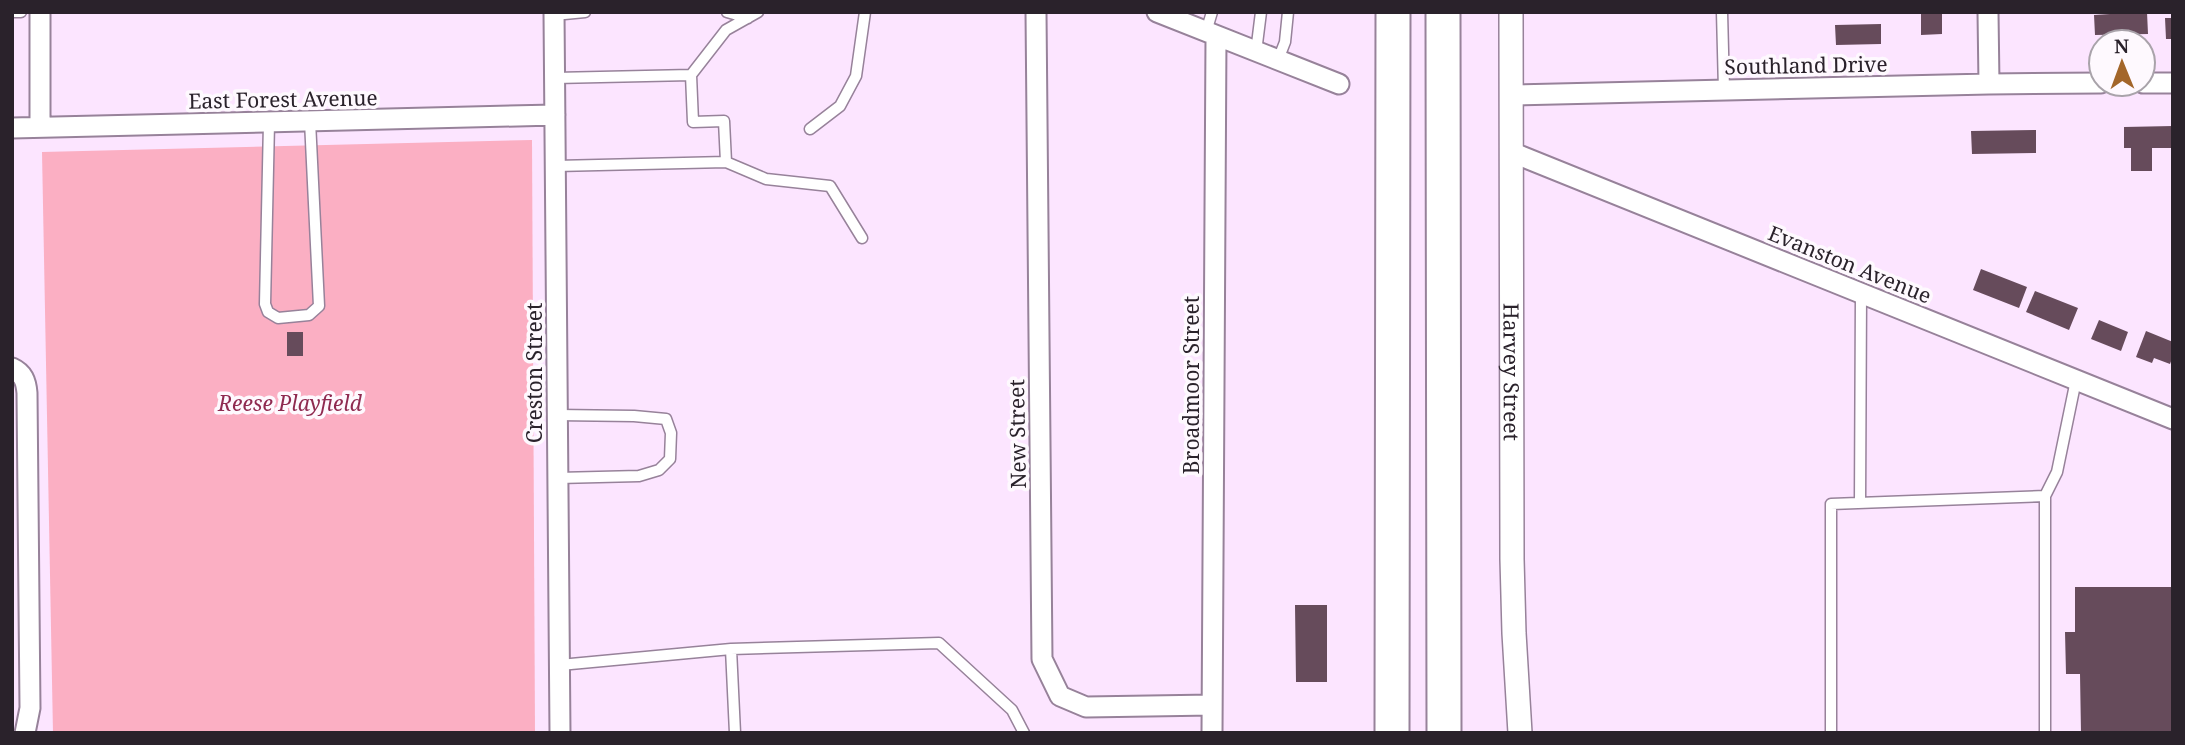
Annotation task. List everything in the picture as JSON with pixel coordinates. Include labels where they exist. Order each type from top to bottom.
[{"type":"highway","points":[[1392,733],[1393,12]]},
{"type":"highway","points":[[1443,12],[1444,733]]},
{"type":"street","points":[[40,12],[40,127]]},
{"type":"street","name":"New Street","points":[[1036,12],[1042,659],[1060,696],[1086,707],[1212,705]]},
{"type":"street","points":[[1157,12],[1339,84]]},
{"type":"street","name":"Harvey Street","points":[[1511,12],[1512,559],[1520,733]]},
{"type":"street","points":[[1988,12],[1989,84]]},
{"type":"street","name":"Creston Street","points":[[554,14],[560,733]]},
{"type":"street","name":"Broadmoor Street","points":[[1211,35],[1212,733]]},
{"type":"street","name":"Southland Drive","points":[[1511,95],[2087,83]]},
{"type":"street","name":"East Forest Avenue","points":[[12,128],[555,116]]},
{"type":"street","name":"Evanston Avenue","points":[[1511,152],[2173,419]]},
{"type":"street","points":[[18,373],[27,393],[21,600],[30,708],[24,733]]},
{"type":"lane","points":[[12,12],[21,12]]},
{"type":"lane","points":[[554,14],[585,12]]},
{"type":"lane","points":[[727,12],[748,18]]},
{"type":"lane","points":[[726,162],[724,121],[693,122],[691,75],[726,30],[758,12]]},
{"type":"lane","points":[[810,129],[840,106],[856,76],[865,12]]},
{"type":"lane","points":[[1211,35],[1212,12]]},
{"type":"lane","points":[[1256,52],[1261,12]]},
{"type":"lane","points":[[1278,60],[1285,42],[1288,12]]},
{"type":"lane","points":[[1723,12],[1724,90]]},
{"type":"lane","points":[[555,78],[691,75]]},
{"type":"lane","points":[[269,122],[265,304],[268,312],[278,318],[309,315],[319,306],[310,121]]},
{"type":"lane","points":[[556,166],[726,162],[766,179],[830,186],[862,238]]},
{"type":"lane","points":[[1860,503],[1861,292]]},
{"type":"lane","points":[[2045,733],[2045,496],[2057,472],[2077,380]]},
{"type":"lane","points":[[557,415],[666,419],[671,433],[670,459],[659,470],[639,476],[558,478]]},
{"type":"lane","points":[[1831,733],[1831,504],[2045,496]]},
{"type":"lane","points":[[560,664],[731,649],[939,643],[1012,710],[1024,733]]},
{"type":"lane","points":[[731,649],[735,733]]},
{"type":"green space","name":"Reese Playfield","points":[[532,140],[535,732],[53,733],[42,152]]},
{"type":"building","points":[[1921,12],[1942,12],[1942,34],[1921,35]]},
{"type":"building","points":[[2147,12],[2148,28],[2095,28],[2094,15]]},
{"type":"building","points":[[2165,18],[2173,18],[2173,39],[2166,39]]},
{"type":"building","points":[[1881,24],[1881,44],[1836,45],[1835,25]]},
{"type":"building","points":[[2173,126],[2173,148],[2152,148],[2152,171],[2131,171],[2131,148],[2124,148],[2124,127]]},
{"type":"building","points":[[2036,130],[2036,153],[1972,154],[1971,131]]},
{"type":"building","points":[[1981,269],[2027,287],[2019,308],[1973,290]]},
{"type":"building","points":[[2035,291],[2078,308],[2069,330],[2026,312]]},
{"type":"building","points":[[2099,320],[2128,332],[2121,351],[2091,339]]},
{"type":"building","points":[[2146,331],[2173,342],[2170,364],[2154,358],[2152,363],[2136,357]]},
{"type":"building","points":[[287,332],[303,332],[303,356],[287,356]]},
{"type":"building","points":[[2075,587],[2173,587],[2173,733],[2081,733],[2080,674],[2066,674],[2065,632],[2075,632]]},
{"type":"building","points":[[1295,605],[1327,605],[1327,682],[1296,682]]}]
